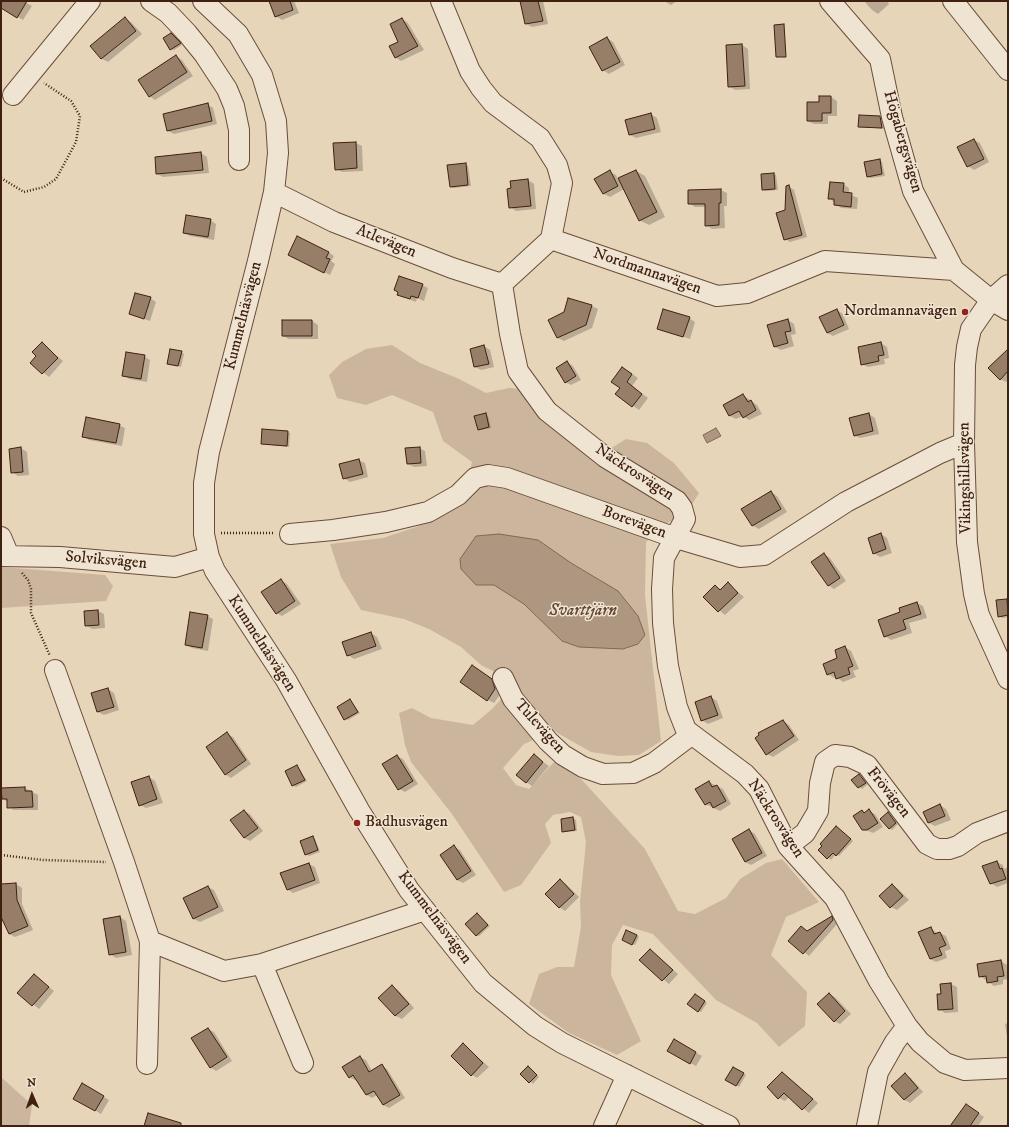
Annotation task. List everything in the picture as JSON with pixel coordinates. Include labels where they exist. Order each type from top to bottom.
[{"type":"street","points":[[13,95],[90,1]]},
{"type":"street","points":[[151,1],[168,13],[187,33],[204,54],[228,89],[234,106],[239,130],[240,160]]},
{"type":"street","name":"Kummelnäsvägen","points":[[203,1],[238,34],[262,74],[276,121],[278,136],[278,153],[274,192],[258,261],[209,452],[204,483],[203,511],[204,534],[209,557],[225,588],[286,680],[359,810],[409,890],[482,982],[535,1026],[562,1043],[729,1126]]},
{"type":"street","points":[[441,1],[470,71],[481,88],[494,104],[540,138],[557,165],[562,183],[551,239],[502,284]]},
{"type":"street","name":"Högabergsvägen","points":[[830,1],[880,60],[892,117],[913,191],[954,270],[1000,305]]},
{"type":"street","points":[[953,1],[1008,70]]},
{"type":"street","name":"Atlevägen","points":[[274,192],[334,222],[452,268],[502,284]]},
{"type":"street","name":"Nordmannavägen","points":[[551,239],[717,296],[747,293],[825,261],[954,270]]},
{"type":"street","name":"Näckrosvägen","points":[[502,284],[518,371],[547,411],[605,456],[677,501],[685,518],[676,538],[664,558],[662,589],[663,624],[668,666],[677,707],[686,730],[745,774],[759,789],[788,846],[835,898],[879,981],[907,1026],[920,1042],[945,1063],[965,1070],[1008,1068]]},
{"type":"street","name":"Vikingshillsvägen","points":[[1008,285],[1000,305],[971,329],[967,346],[964,443],[967,542],[974,594],[979,615],[1008,679]]},
{"type":"street","name":"Borevägen","points":[[290,534],[333,530],[386,522],[428,512],[458,495],[475,478],[488,475],[507,478],[676,538],[740,557],[764,555],[846,502],[940,453],[964,443]]},
{"type":"street","points":[[1,537],[5,556]]},
{"type":"street","name":"Solviksvägen","points":[[5,556],[60,557],[175,567],[209,557]]},
{"type":"street","points":[[55,670],[124,862],[150,941],[147,1064]]},
{"type":"street","name":"Tulevägen","points":[[503,678],[513,699],[548,741],[563,755],[583,768],[603,774],[632,773],[654,763],[691,735]]},
{"type":"street","name":"Frövägen","points":[[788,846],[805,833],[818,812],[820,783],[825,762],[835,755],[850,756],[867,766],[927,844],[936,849],[949,849],[958,846],[976,833],[1008,821]]},
{"type":"street","points":[[150,941],[224,971],[262,964],[425,910]]},
{"type":"street","points":[[262,964],[303,1063]]},
{"type":"street","points":[[867,1126],[878,1072],[895,1042],[907,1026]]},
{"type":"street","points":[[604,1126],[606,1117],[628,1075]]},
{"type":"path","points":[[1,178],[24,192],[44,187],[56,179],[76,142],[80,116],[71,101],[30,74]]},
{"type":"path","points":[[216,533],[290,534]]},
{"type":"path","points":[[5,556],[28,580],[31,589],[31,613],[55,670]]},
{"type":"path","points":[[1,855],[43,860],[124,862]]},
{"type":"shaded area","points":[[392,345],[420,363],[457,378],[486,393],[509,388],[521,389],[597,457],[626,439],[647,443],[674,463],[699,493],[688,511],[664,525],[646,542],[645,595],[661,741],[639,755],[618,756],[591,752],[554,731],[524,744],[503,768],[516,785],[529,789],[555,761],[582,780],[645,849],[678,911],[695,914],[726,898],[740,879],[766,863],[782,859],[819,902],[786,917],[771,955],[807,992],[805,1026],[779,1047],[757,1023],[716,1000],[653,934],[623,925],[612,945],[611,975],[641,1041],[617,1055],[569,1033],[529,1004],[539,974],[557,967],[574,967],[581,927],[580,902],[586,842],[581,817],[570,812],[553,815],[545,824],[551,843],[521,885],[504,892],[452,814],[411,762],[405,745],[399,713],[412,708],[431,718],[473,725],[492,709],[503,697],[505,677],[481,665],[461,647],[429,629],[404,619],[361,610],[341,577],[330,544],[383,538],[431,522],[463,500],[472,462],[443,441],[433,412],[392,395],[366,405],[337,398],[329,375],[342,362],[366,349]]},
{"type":"shaded area","points":[[1,567],[105,575],[113,586],[106,601],[1,608]]},
{"type":"shaded area","points":[[1,1077],[32,1105],[29,1126],[1,1126]]},
{"type":"water","points":[[716,428],[721,436],[707,443],[703,435]]},
{"type":"water","name":"Svarttjärn","points":[[499,534],[538,540],[571,563],[618,591],[638,616],[645,635],[638,644],[623,649],[579,647],[562,641],[524,604],[494,585],[476,585],[461,569],[460,559],[476,536]]},
{"type":"building","points":[[1,1],[27,1],[17,18],[1,8]]},
{"type":"building","points":[[269,1],[290,1],[293,10],[275,17]]},
{"type":"building","points":[[520,1],[538,1],[543,21],[525,24]]},
{"type":"building","points":[[125,17],[136,31],[101,59],[90,46]]},
{"type":"building","points":[[402,18],[418,46],[395,58],[389,46],[398,42],[390,24]]},
{"type":"building","points":[[784,24],[786,57],[776,57],[774,25]]},
{"type":"building","points":[[171,33],[181,43],[170,50],[163,38]]},
{"type":"building","points":[[607,37],[620,62],[602,71],[589,47]]},
{"type":"building","points":[[742,44],[745,86],[728,87],[726,45]]},
{"type":"building","points":[[176,55],[187,72],[149,97],[138,80]]},
{"type":"building","points":[[819,96],[831,96],[831,113],[822,113],[822,121],[807,121],[807,102],[819,102]]},
{"type":"building","points":[[208,103],[212,121],[167,131],[163,114]]},
{"type":"building","points":[[651,113],[655,129],[629,135],[625,120]]},
{"type":"building","points":[[859,115],[880,116],[882,128],[858,127]]},
{"type":"building","points":[[974,139],[984,159],[967,167],[957,147]]},
{"type":"building","points":[[356,142],[357,168],[335,170],[333,143]]},
{"type":"building","points":[[201,152],[203,170],[156,174],[155,157]]},
{"type":"building","points":[[880,159],[882,174],[867,177],[864,162]]},
{"type":"building","points":[[466,163],[468,185],[450,187],[447,165]]},
{"type":"building","points":[[610,170],[618,186],[603,194],[594,179]]},
{"type":"building","points":[[636,170],[657,212],[639,221],[618,178]]},
{"type":"building","points":[[774,173],[775,189],[762,190],[761,174]]},
{"type":"building","points":[[528,179],[531,206],[509,208],[507,189],[511,188],[510,181]]},
{"type":"building","points":[[830,182],[844,183],[843,192],[852,193],[851,207],[834,205],[834,199],[828,199]]},
{"type":"building","points":[[789,185],[802,235],[784,240],[776,213],[785,210],[786,186]]},
{"type":"building","points":[[721,189],[721,203],[719,203],[719,225],[705,226],[705,204],[688,204],[688,190]]},
{"type":"building","points":[[186,215],[211,219],[208,237],[183,233]]},
{"type":"building","points":[[297,236],[329,252],[326,258],[330,259],[324,273],[288,255]]},
{"type":"building","points":[[399,276],[423,284],[418,298],[411,296],[410,299],[397,295],[398,292],[394,290]]},
{"type":"building","points":[[135,293],[151,297],[144,319],[129,314]]},
{"type":"building","points":[[568,298],[592,305],[586,325],[557,338],[548,320],[564,312]]},
{"type":"building","points":[[663,309],[690,317],[683,337],[657,329]]},
{"type":"building","points":[[837,309],[844,325],[827,333],[819,317]]},
{"type":"building","points":[[788,319],[791,331],[785,332],[788,343],[774,347],[767,325]]},
{"type":"building","points":[[282,320],[312,320],[312,336],[282,336]]},
{"type":"building","points":[[42,342],[58,358],[42,374],[30,363],[36,356],[32,352]]},
{"type":"building","points":[[881,342],[884,355],[878,356],[879,361],[861,365],[858,347]]},
{"type":"building","points":[[484,345],[489,364],[474,367],[470,349]]},
{"type":"building","points":[[170,349],[182,351],[178,366],[167,364]]},
{"type":"building","points":[[1008,349],[1008,371],[1000,380],[988,368]]},
{"type":"building","points":[[126,352],[145,355],[141,379],[122,376]]},
{"type":"building","points":[[567,361],[576,376],[565,383],[556,368]]},
{"type":"building","points":[[622,367],[632,374],[627,382],[642,394],[632,407],[615,394],[620,388],[611,382]]},
{"type":"building","points":[[743,394],[748,402],[751,400],[756,410],[743,418],[739,411],[729,416],[723,405]]},
{"type":"building","points":[[486,413],[489,427],[478,430],[474,416]]},
{"type":"building","points":[[869,413],[873,431],[854,436],[849,418]]},
{"type":"building","points":[[86,417],[120,424],[116,443],[82,437]]},
{"type":"building","points":[[262,429],[288,431],[287,446],[261,444]]},
{"type":"building","points":[[21,447],[23,472],[11,473],[9,449]]},
{"type":"building","points":[[420,447],[421,463],[407,464],[405,448]]},
{"type":"building","points":[[359,459],[363,474],[343,479],[339,464]]},
{"type":"building","points":[[771,491],[781,509],[752,526],[741,509]]},
{"type":"building","points":[[881,533],[886,549],[873,554],[868,538]]},
{"type":"building","points":[[824,553],[840,578],[828,586],[811,562]]},
{"type":"building","points":[[281,579],[295,601],[276,614],[261,592]]},
{"type":"building","points":[[728,582],[738,593],[718,612],[703,597],[715,585],[720,590]]},
{"type":"building","points":[[1007,599],[1008,615],[998,617],[996,600]]},
{"type":"building","points":[[917,602],[921,614],[903,620],[906,629],[884,637],[878,620],[900,612],[899,608]]},
{"type":"building","points":[[98,610],[99,625],[85,626],[84,611]]},
{"type":"building","points":[[190,612],[208,615],[202,648],[185,645]]},
{"type":"building","points":[[371,632],[376,646],[347,656],[342,642]]},
{"type":"building","points":[[845,646],[853,666],[848,668],[850,674],[836,679],[834,672],[827,675],[823,664],[837,658],[835,650]]},
{"type":"building","points":[[472,665],[492,679],[495,689],[487,701],[460,682]]},
{"type":"building","points":[[108,688],[114,707],[97,712],[91,693]]},
{"type":"building","points":[[711,696],[718,715],[701,721],[695,702]]},
{"type":"building","points":[[350,699],[358,712],[344,720],[337,707]]},
{"type":"building","points":[[783,720],[794,736],[766,755],[755,738],[759,735],[758,733]]},
{"type":"building","points":[[227,732],[246,760],[225,775],[206,747]]},
{"type":"building","points":[[534,754],[543,762],[526,783],[516,775]]},
{"type":"building","points":[[397,755],[413,781],[398,790],[382,764]]},
{"type":"building","points":[[297,765],[305,780],[292,786],[285,771]]},
{"type":"building","points":[[859,774],[866,783],[858,788],[851,780]]},
{"type":"building","points":[[149,776],[157,799],[139,806],[131,782]]},
{"type":"building","points":[[709,781],[712,787],[717,785],[726,801],[713,808],[710,802],[705,805],[695,789]]},
{"type":"building","points":[[25,787],[25,791],[32,791],[33,807],[7,808],[7,799],[2,799],[1,788]]},
{"type":"building","points":[[940,804],[945,816],[928,823],[923,812]]},
{"type":"building","points":[[869,809],[878,823],[867,830],[862,830],[853,816],[862,810],[864,813]]},
{"type":"building","points":[[244,810],[258,828],[244,838],[230,820]]},
{"type":"building","points":[[888,812],[896,823],[889,829],[880,819]]},
{"type":"building","points":[[573,817],[575,830],[562,832],[561,819]]},
{"type":"building","points":[[836,826],[851,839],[836,856],[833,853],[827,859],[818,850],[822,846],[820,844]]},
{"type":"building","points":[[749,829],[762,853],[745,862],[732,839]]},
{"type":"building","points":[[313,836],[318,850],[305,855],[300,841]]},
{"type":"building","points":[[454,845],[471,871],[457,880],[440,855]]},
{"type":"building","points":[[997,861],[1000,869],[1002,868],[1006,879],[990,884],[982,866]]},
{"type":"building","points":[[309,863],[315,880],[287,890],[280,873]]},
{"type":"building","points":[[560,879],[574,894],[559,908],[545,894]]},
{"type":"building","points":[[16,883],[17,900],[28,926],[9,934],[1,917],[1,884]]},
{"type":"building","points":[[892,884],[903,896],[890,908],[879,896]]},
{"type":"building","points":[[208,886],[218,907],[193,919],[183,898]]},
{"type":"building","points":[[477,913],[488,925],[476,936],[465,924]]},
{"type":"building","points":[[120,916],[126,952],[109,955],[103,919]]},
{"type":"building","points":[[832,916],[833,920],[803,954],[788,941],[801,926],[807,931]]},
{"type":"building","points":[[931,927],[934,934],[940,932],[946,945],[939,948],[942,955],[930,959],[918,932]]},
{"type":"building","points":[[626,930],[637,935],[632,945],[622,940]]},
{"type":"building","points":[[650,949],[673,970],[662,981],[639,960]]},
{"type":"building","points":[[1001,960],[1004,976],[997,977],[998,981],[987,983],[986,976],[979,977],[977,964]]},
{"type":"building","points":[[34,974],[49,987],[32,1006],[17,993]]},
{"type":"building","points":[[951,983],[953,1009],[938,1010],[937,994],[941,994],[940,984]]},
{"type":"building","points":[[392,985],[409,1004],[395,1016],[378,998]]},
{"type":"building","points":[[829,993],[845,1011],[834,1022],[817,1004]]},
{"type":"building","points":[[695,994],[705,1001],[698,1012],[687,1004]]},
{"type":"building","points":[[208,1028],[227,1057],[210,1068],[191,1038]]},
{"type":"building","points":[[674,1039],[696,1052],[690,1064],[667,1051]]},
{"type":"building","points":[[463,1043],[483,1063],[471,1076],[451,1056]]},
{"type":"building","points":[[360,1056],[369,1072],[382,1064],[400,1095],[383,1105],[374,1091],[366,1095],[353,1075],[349,1078],[342,1067]]},
{"type":"building","points":[[528,1066],[537,1075],[529,1083],[520,1074]]},
{"type":"building","points":[[733,1067],[744,1073],[736,1086],[725,1080]]},
{"type":"building","points":[[782,1072],[813,1099],[802,1110],[784,1093],[778,1099],[767,1087]]},
{"type":"building","points":[[905,1073],[918,1088],[904,1100],[891,1086]]},
{"type":"building","points":[[82,1083],[104,1096],[95,1111],[73,1099]]},
{"type":"building","points":[[966,1104],[979,1113],[970,1126],[950,1126]]},
{"type":"building","points":[[148,1113],[181,1123],[181,1126],[144,1126]]},
{"type":"place","name":"Nordmannavägen","points":[[965,312]]},
{"type":"place","name":"Badhusvägen","points":[[357,823]]}]
